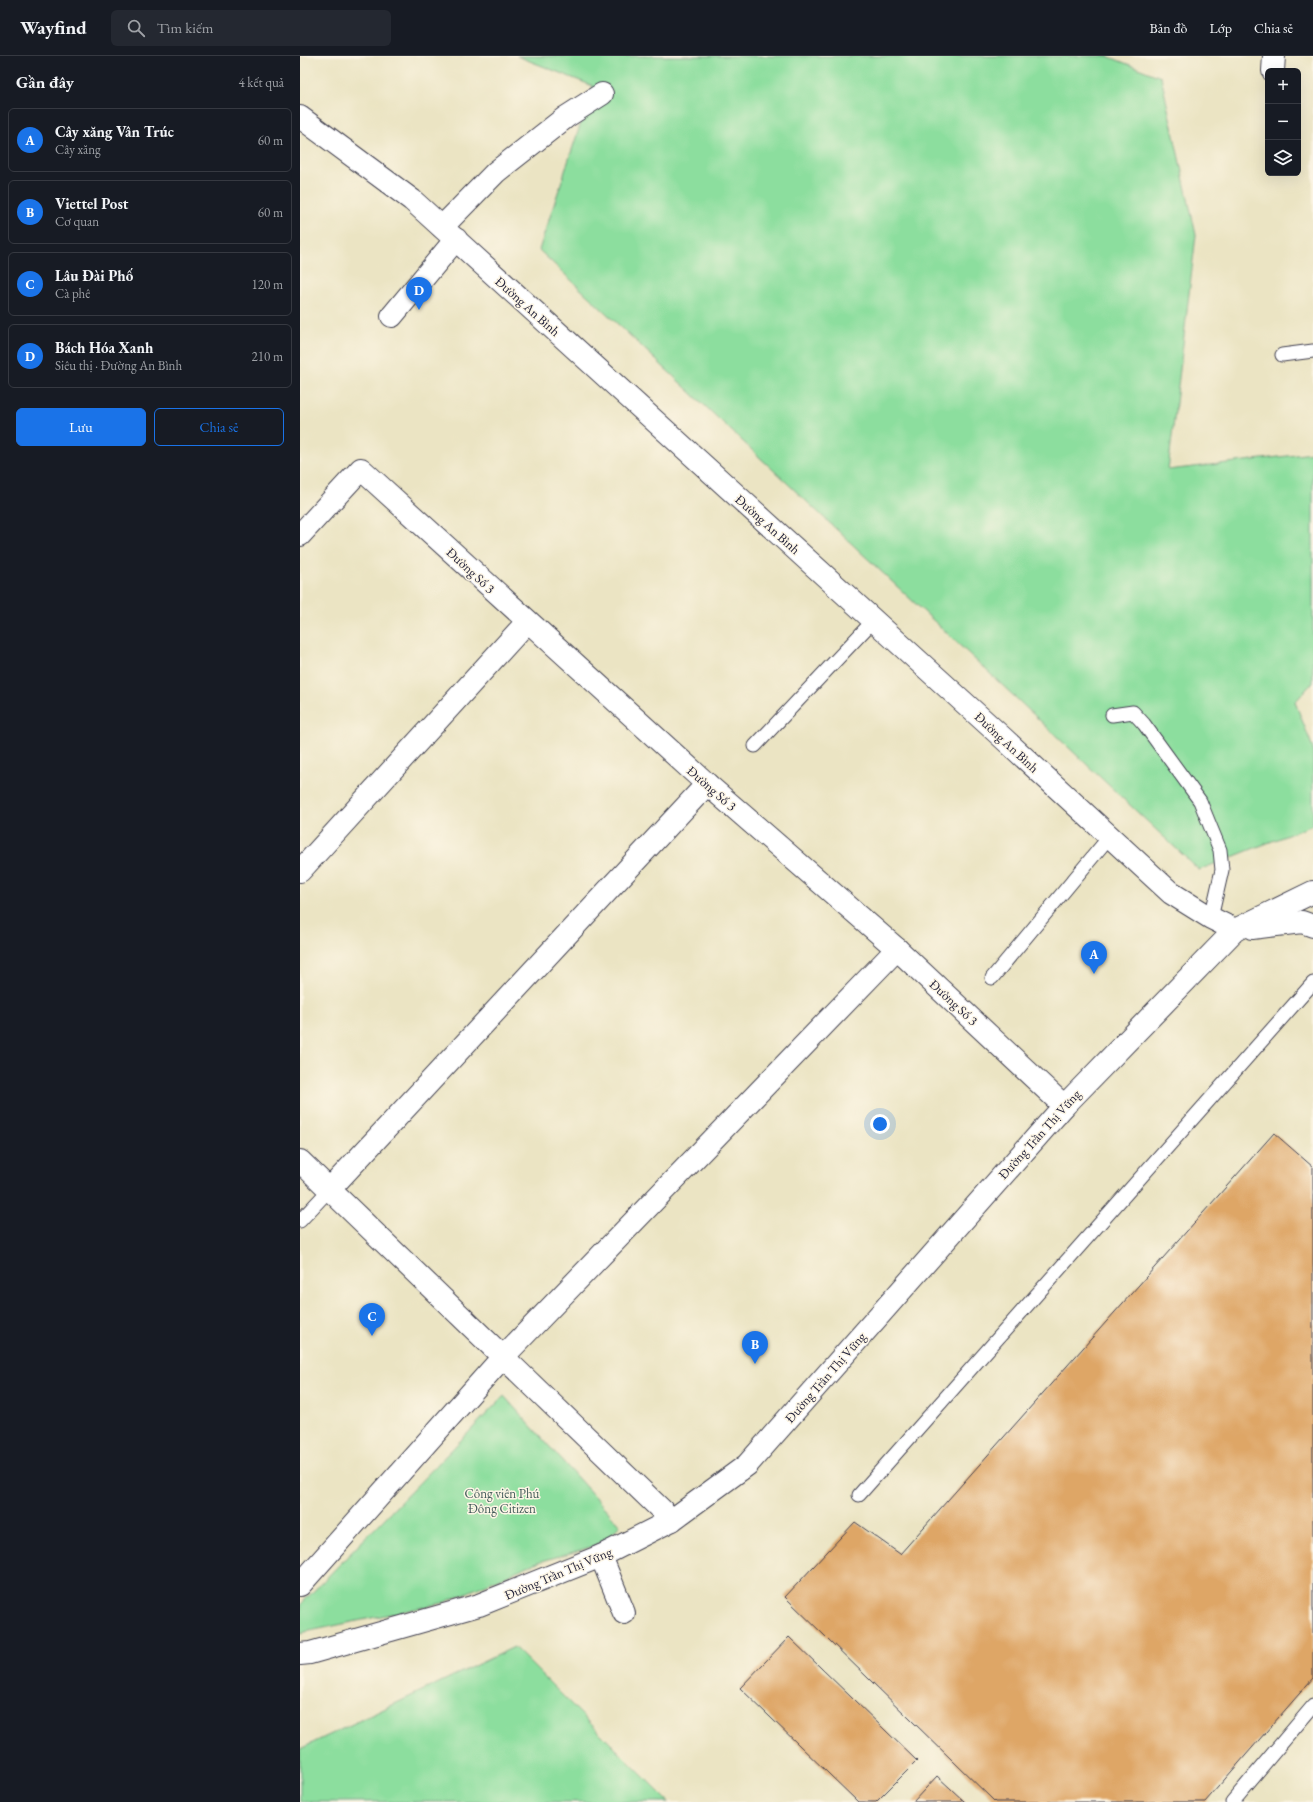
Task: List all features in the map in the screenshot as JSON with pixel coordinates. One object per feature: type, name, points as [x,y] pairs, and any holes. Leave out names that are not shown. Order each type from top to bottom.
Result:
[{"type":"street","points":[[1273,68],[1274,56]]},
{"type":"street","points":[[392,316],[449,233],[496,172],[566,118],[602,94]]},
{"type":"street","name":"Đường An Bình","points":[[300,117],[412,200],[1171,893],[1211,918],[1235,930]]},
{"type":"street","name":"Đường Số 3","points":[[300,535],[361,468],[527,622],[707,784],[897,949],[1064,1106]]},
{"type":"street","points":[[300,871],[527,622]]},
{"type":"street","points":[[329,1190],[707,784]]},
{"type":"street","name":"Đường Trần Thị Vững","points":[[300,1654],[310,1653],[479,1605],[601,1556],[672,1520],[747,1465],[1064,1106],[1235,930],[1313,892]]},
{"type":"street","points":[[1235,930],[1302,922],[1313,926]]},
{"type":"street","points":[[300,1585],[502,1358],[897,949]]},
{"type":"street","points":[[300,1162],[672,1520]]},
{"type":"street","points":[[601,1556],[624,1613]]},
{"type":"lane","points":[[1282,355],[1313,351]]},
{"type":"lane","points":[[755,746],[873,620]]},
{"type":"lane","points":[[1112,715],[1133,712],[1144,724],[1200,801],[1220,850],[1222,870],[1211,918]]},
{"type":"lane","points":[[992,978],[1110,836]]},
{"type":"lane","points":[[859,1495],[1313,983]]},
{"type":"lane","points":[[300,1221],[329,1190]]},
{"type":"lane","points":[[1232,1802],[1313,1706]]},
{"type":"green space","points":[[517,56],[1107,56],[1161,77],[1196,235],[1168,470],[1313,453],[1313,682],[1295,702],[1313,748],[1313,825],[1199,870],[539,250],[593,86]]},
{"type":"green space","name":"Công viên Phú Đông Citizen","points":[[504,1396],[620,1525],[608,1538],[591,1547],[535,1563],[443,1603],[300,1633],[300,1605]]},
{"type":"green space","points":[[514,1647],[669,1802],[300,1802],[300,1749]]},
{"type":"building","points":[[1274,1133],[1313,1167],[1313,1678],[1205,1802],[995,1802],[785,1597],[855,1522],[900,1554]]},
{"type":"building","points":[[789,1637],[917,1761],[876,1802],[858,1802],[740,1688]]},
{"type":"building","points":[[937,1776],[965,1802],[913,1802]]},
{"type":"place","name":"Bách Hóa Xanh","points":[[419,310]]},
{"type":"place","name":"Cây xăng Vân Trúc","points":[[1094,974]]},
{"type":"place","name":"Lâu Đài Phố","points":[[372,1336]]},
{"type":"place","name":"Viettel Post","points":[[755,1364]]}]
